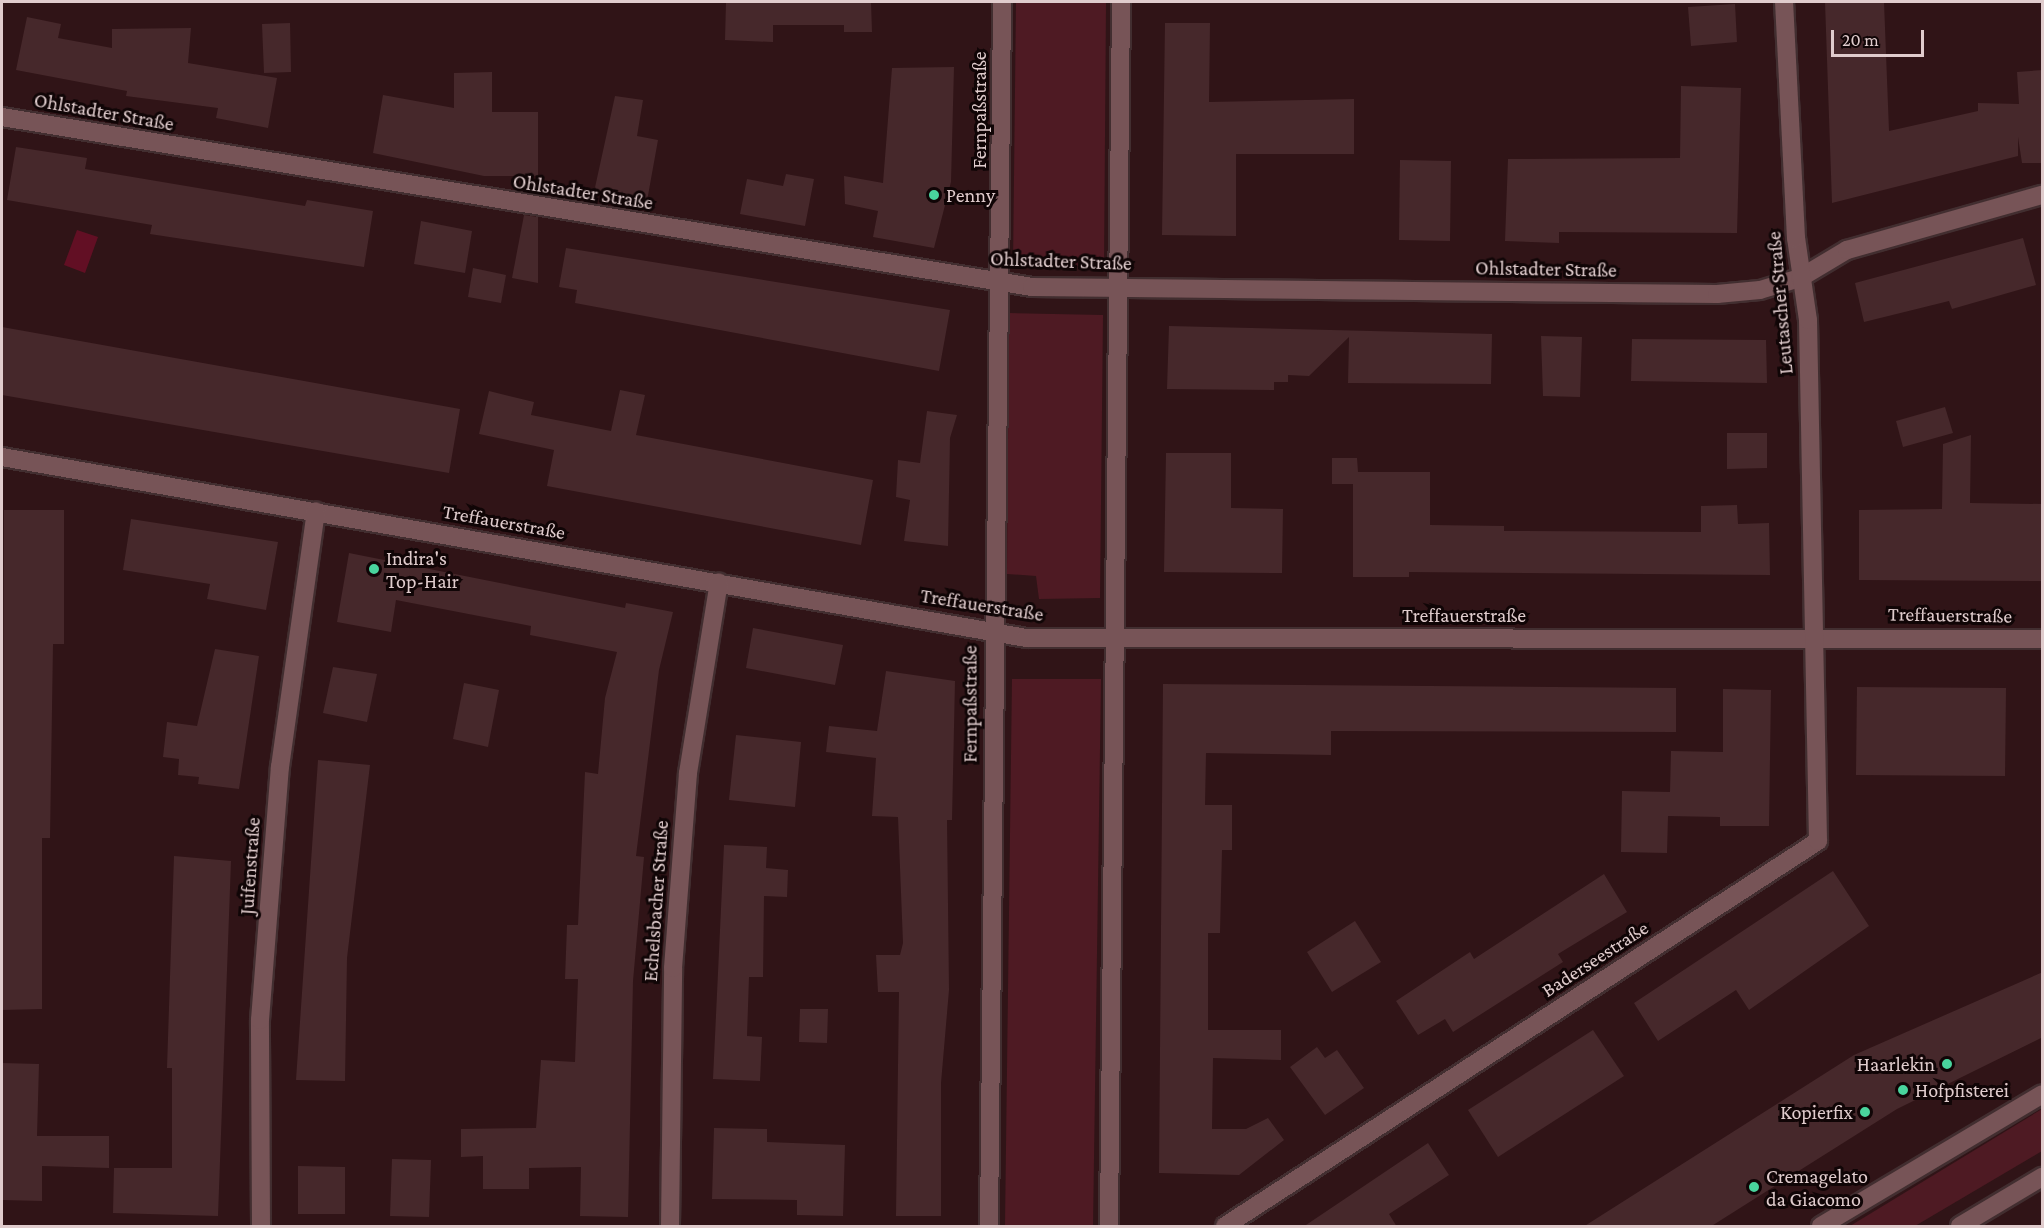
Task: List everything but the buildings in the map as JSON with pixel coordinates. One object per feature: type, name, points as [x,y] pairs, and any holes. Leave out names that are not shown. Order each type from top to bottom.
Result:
[{"type":"street","name":"Fernpaßstraße","points":[[988,1227],[992,633],[1002,2]]},
{"type":"street","points":[[1109,1227],[1121,2]]},
{"type":"street","name":"Leutascher Straße","points":[[1784,2],[1800,278],[1808,320],[1816,637]]},
{"type":"street","name":"Ohlstadter Straße","points":[[2,117],[999,283],[1717,294],[1760,290],[1800,278],[1846,250],[2043,195]]},
{"type":"street","name":"Treffauerstraße","points":[[2,457],[719,582],[992,633],[1116,638],[2043,639]]},
{"type":"street","name":"Juifenstraße","points":[[261,1227],[260,1020],[280,767],[316,512]]},
{"type":"street","name":"Echelsbacher Straße","points":[[670,1227],[673,968],[688,773],[719,582]]},
{"type":"street","name":"Baderseestraße","points":[[1225,1227],[1818,841],[1816,637]]},
{"type":"street","points":[[1821,1227],[2043,1094]]},
{"type":"street","points":[[1960,1227],[2043,1178]]},
{"type":"shaded area","points":[[1016,2],[1106,2],[1104,266],[1013,266]]},
{"type":"shaded area","points":[[77,230],[98,237],[85,273],[64,265]]},
{"type":"shaded area","points":[[1009,313],[1103,315],[1100,598],[1039,599],[1036,576],[1007,574]]},
{"type":"shaded area","points":[[1012,679],[1101,679],[1093,1226],[1005,1226]]},
{"type":"shaded area","points":[[2042,1109],[2042,1151],[1915,1226],[1850,1226]]},
{"type":"place","name":"Penny","points":[[934,195]]},
{"type":"place","name":"Indira's Top-Hair","points":[[374,569]]},
{"type":"place","name":"Haarlekin","points":[[1947,1064]]},
{"type":"place","name":"Hofpfisterei","points":[[1903,1090]]},
{"type":"place","name":"Kopierfix","points":[[1865,1112]]},
{"type":"place","name":"Cremagelato da Giacomo","points":[[1754,1187]]}]
